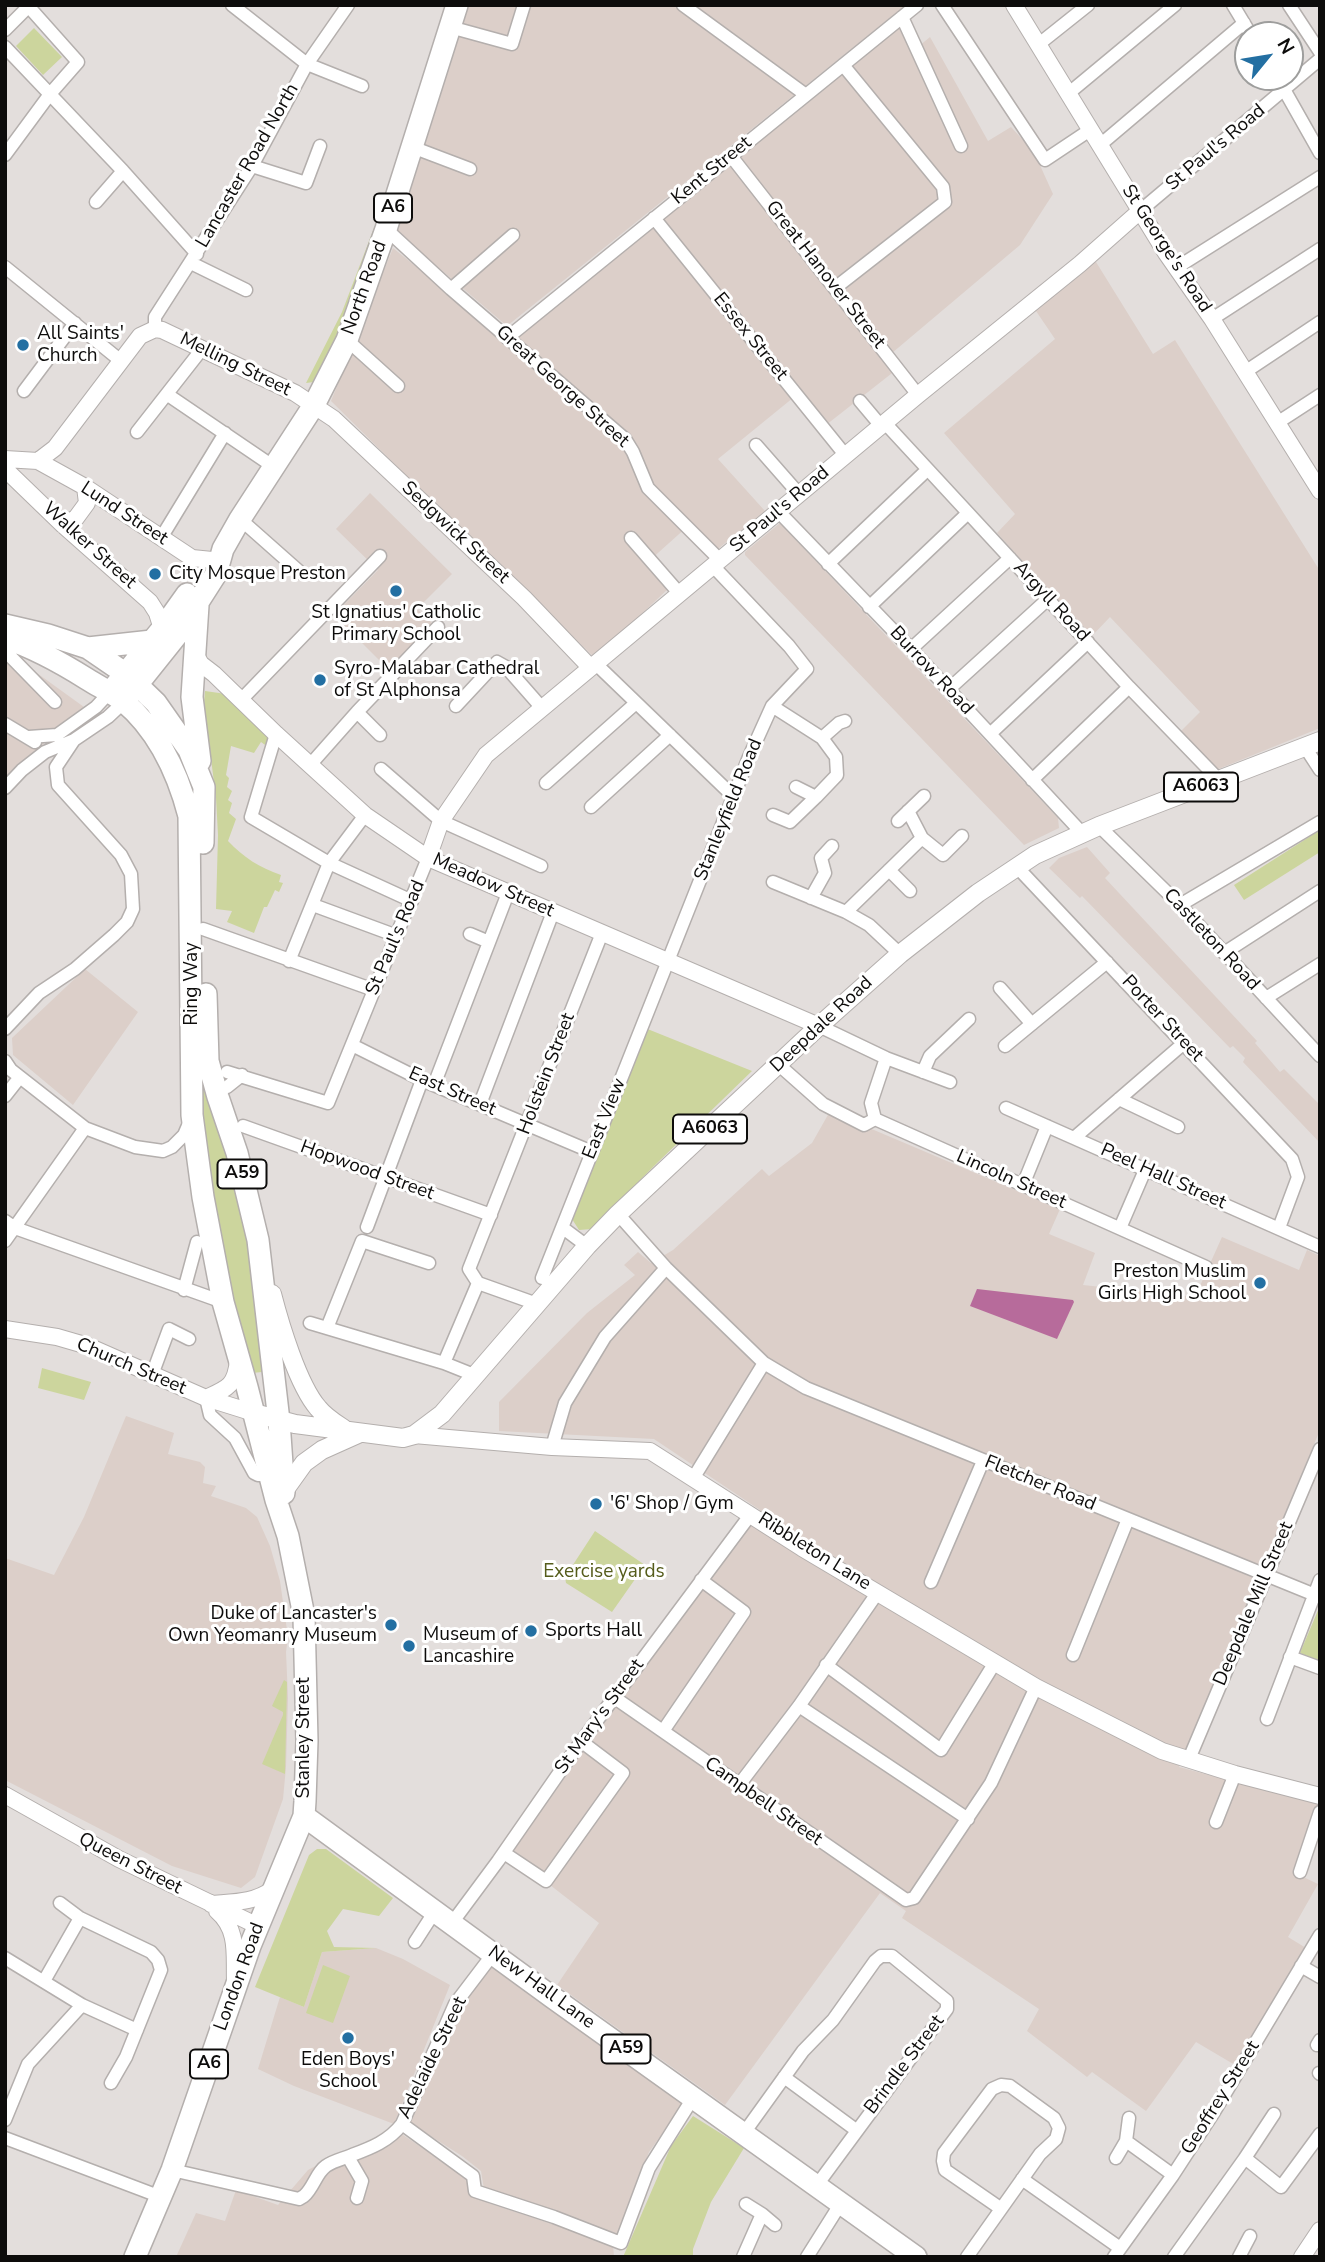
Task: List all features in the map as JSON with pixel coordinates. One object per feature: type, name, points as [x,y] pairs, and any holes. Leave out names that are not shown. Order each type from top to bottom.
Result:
[{"type":"highway","name":"North Road","points":[[132,679],[157,635],[218,554],[314,405],[347,340],[387,229],[457,5]]},
{"type":"highway","name":"North Road","points":[[132,679],[177,635],[216,574],[218,554]]},
{"type":"highway","points":[[198,602],[192,684],[204,788]]},
{"type":"highway","name":"Ring Way","points":[[6,634],[48,635],[88,648],[132,679],[156,703],[189,750],[204,788],[203,929],[208,1061],[237,1153],[258,1240],[279,1421]]},
{"type":"highway","name":"Ring Way","points":[[6,634],[52,657],[117,697],[150,730],[167,757],[183,794],[189,816],[192,1115],[203,1197],[223,1302],[254,1413]]},
{"type":"highway","name":"Ring Way","points":[[88,648],[157,635]]},
{"type":"highway","name":"A6","points":[[117,697],[132,679]]},
{"type":"highway","name":"Stanley Street","points":[[254,1413],[277,1483],[304,1616],[307,1741],[304,1816]]},
{"type":"highway","name":"Stanley Street","points":[[277,1483],[279,1421]]},
{"type":"highway","name":"New Hall Lane","points":[[304,1816],[916,2257]]},
{"type":"highway","name":"London Road","points":[[135,2257],[172,2170],[258,1926],[304,1816]]},
{"type":"highway","points":[[289,1851],[316,1840],[336,1840]]},
{"type":"main road","name":"Deepdale Road","points":[[414,1436],[442,1414],[587,1246],[618,1214],[819,1026],[900,954],[978,893],[1035,855],[1078,835],[1312,744]]},
{"type":"main road","points":[[258,1240],[279,1323],[305,1387],[315,1406],[325,1416],[353,1432]]},
{"type":"main road","name":"Ribbleton Lane","points":[[254,1413],[279,1421],[353,1432],[403,1438],[414,1436]]},
{"type":"main road","points":[[277,1483],[322,1450],[353,1432]]},
{"type":"street","points":[[232,5],[307,64],[362,86]]},
{"type":"street","name":"Lancaster Road North","points":[[155,329],[155,317],[252,166],[307,64],[348,5]]},
{"type":"street","points":[[450,27],[512,44],[524,5]]},
{"type":"street","points":[[683,5],[806,95]]},
{"type":"street","name":"Kent Street","points":[[507,338],[917,5]]},
{"type":"street","points":[[942,5],[1045,160],[1090,130]]},
{"type":"street","name":"St George's Road","points":[[1014,5],[1176,268],[1212,319],[1277,423],[1315,472],[1320,491]]},
{"type":"street","points":[[1039,44],[1088,5]]},
{"type":"street","points":[[1069,93],[1175,5]]},
{"type":"street","points":[[1233,5],[1243,21]]},
{"type":"street","points":[[1289,5],[1320,52]]},
{"type":"street","points":[[5,30],[29,6],[79,62],[50,94],[5,155]]},
{"type":"street","points":[[902,17],[961,146]]},
{"type":"street","points":[[1100,145],[1234,31]]},
{"type":"street","points":[[5,47],[123,171],[194,258],[246,290]]},
{"type":"street","name":"St Paul's Road","points":[[1304,74],[1320,59]]},
{"type":"street","points":[[835,288],[945,202],[943,187],[843,65]]},
{"type":"street","name":"St Paul's Road","points":[[242,1075],[328,1103],[412,901],[441,821],[486,755],[1285,91]]},
{"type":"street","points":[[1287,91],[1320,153]]},
{"type":"street","points":[[252,166],[306,183],[320,146]]},
{"type":"street","points":[[412,147],[470,169]]},
{"type":"street","name":"Great Hanover Street","points":[[732,156],[918,395]]},
{"type":"street","points":[[96,202],[123,171]]},
{"type":"street","points":[[1176,268],[1320,177]]},
{"type":"street","name":"Essex Street","points":[[654,218],[846,456]]},
{"type":"street","name":"Great George Street","points":[[387,229],[451,289],[625,439],[648,488],[807,669]]},
{"type":"street","points":[[451,289],[513,235]]},
{"type":"street","points":[[1212,319],[1320,249]]},
{"type":"street","points":[[5,267],[121,361]]},
{"type":"street","points":[[24,391],[75,323]]},
{"type":"street","points":[[1245,372],[1320,323]]},
{"type":"street","points":[[20,482],[32,461],[55,448],[140,336],[155,329]]},
{"type":"street","name":"Melling Street","points":[[155,329],[295,393],[314,405]]},
{"type":"street","points":[[347,340],[398,386]]},
{"type":"street","points":[[137,432],[202,349]]},
{"type":"street","points":[[168,395],[274,467]]},
{"type":"street","points":[[1277,423],[1320,395]]},
{"type":"street","name":"Argyll Road","points":[[860,401],[1219,780]]},
{"type":"street","name":"Sedgwick Street","points":[[314,405],[334,419],[592,665]]},
{"type":"street","points":[[161,538],[225,433]]},
{"type":"street","points":[[756,445],[799,494]]},
{"type":"street","points":[[55,448],[60,473]]},
{"type":"street","points":[[5,459],[32,461]]},
{"type":"street","name":"Lund Street","points":[[32,461],[85,486],[192,558],[218,554]]},
{"type":"street","name":"Walker Street","points":[[5,468],[63,525],[150,601],[157,613],[157,635]]},
{"type":"street","points":[[828,564],[928,470]]},
{"type":"street","points":[[63,525],[76,518],[87,503],[85,486]]},
{"type":"street","points":[[869,607],[968,513]]},
{"type":"street","name":"Burrow Road","points":[[775,514],[828,564],[949,689],[1078,835]]},
{"type":"street","points":[[240,519],[301,573]]},
{"type":"street","points":[[631,538],[679,593]]},
{"type":"street","points":[[241,700],[380,556]]},
{"type":"street","points":[[911,649],[1010,558]]},
{"type":"street","points":[[949,689],[1048,599]]},
{"type":"street","points":[[310,765],[438,627]]},
{"type":"street","points":[[6,634],[11,657],[55,702]]},
{"type":"street","points":[[990,734],[1088,642]]},
{"type":"street","name":"Meadow Street","points":[[194,652],[201,664],[365,815],[428,858],[819,1026]]},
{"type":"street","points":[[35,681],[52,657]]},
{"type":"street","points":[[456,706],[497,662],[506,667],[542,708]]},
{"type":"street","points":[[592,665],[636,703],[733,796]]},
{"type":"street","name":"Stanleyfield Road","points":[[668,961],[733,796],[772,706],[807,669]]},
{"type":"street","points":[[192,684],[205,675],[214,674]]},
{"type":"street","points":[[1032,780],[1129,687]]},
{"type":"street","points":[[29,737],[57,735],[96,707],[117,697]]},
{"type":"street","points":[[5,788],[45,752],[74,740],[108,717],[117,697]]},
{"type":"street","points":[[546,783],[636,703]]},
{"type":"street","points":[[772,706],[822,738],[836,757],[837,775],[790,822],[773,815]]},
{"type":"street","points":[[357,712],[380,735]]},
{"type":"street","points":[[822,738],[845,721]]},
{"type":"street","points":[[5,724],[29,737],[45,752]]},
{"type":"street","points":[[276,734],[251,817],[329,863],[412,901]]},
{"type":"street","points":[[591,807],[670,735]]},
{"type":"street","points":[[5,1029],[38,993],[75,969],[114,935],[127,922],[133,909],[131,874],[121,855],[58,785],[56,767],[74,740]]},
{"type":"street","points":[[1312,744],[1320,770]]},
{"type":"street","points":[[381,769],[441,821],[541,866]]},
{"type":"street","points":[[796,787],[816,797]]},
{"type":"street","points":[[898,821],[924,796]]},
{"type":"street","points":[[908,811],[922,838],[943,855],[962,836]]},
{"type":"street","points":[[289,961],[329,863],[365,815]]},
{"type":"street","points":[[1180,905],[1320,822]]},
{"type":"street","name":"Castleton Road","points":[[1099,826],[1180,905],[1317,1050]]},
{"type":"street","points":[[846,912],[922,838]]},
{"type":"street","points":[[816,900],[825,873],[821,858],[832,846]]},
{"type":"street","name":"Porter Street","points":[[1017,867],[1292,1159],[1298,1177],[1279,1227]]},
{"type":"street","points":[[889,870],[909,891]]},
{"type":"street","points":[[773,882],[846,912],[869,925],[900,954]]},
{"type":"street","points":[[1224,953],[1320,891]]},
{"type":"street","points":[[368,1227],[385,1177],[428,1082],[441,1065],[508,893]]},
{"type":"street","points":[[313,905],[397,936]]},
{"type":"street","points":[[480,1104],[553,912]]},
{"type":"street","points":[[203,929],[374,990]]},
{"type":"street","name":"Holstein Street","points":[[478,1283],[469,1269],[602,933]]},
{"type":"street","points":[[470,934],[489,942]]},
{"type":"street","name":"East View","points":[[542,1278],[668,961]]},
{"type":"street","points":[[1005,1046],[1107,962]]},
{"type":"street","points":[[1266,998],[1320,964]]},
{"type":"street","points":[[1000,988],[1032,1024]]},
{"type":"street","points":[[923,1072],[930,1056],[969,1019]]},
{"type":"street","points":[[819,1026],[886,1058],[950,1082]]},
{"type":"street","points":[[1074,1138],[1184,1043]]},
{"type":"street","name":"East Street","points":[[352,1045],[428,1082],[592,1152]]},
{"type":"street","points":[[875,1119],[871,1103],[886,1058]]},
{"type":"street","points":[[5,1061],[11,1070],[85,1128],[135,1147],[163,1151],[172,1147],[184,1135],[192,1115]]},
{"type":"street","name":"Lincoln Street","points":[[779,1065],[823,1104],[864,1125],[875,1119],[1206,1267]]},
{"type":"street","points":[[227,1072],[242,1075]]},
{"type":"street","points":[[227,1087],[242,1075]]},
{"type":"street","points":[[5,1096],[20,1077]]},
{"type":"street","points":[[1119,1099],[1178,1127]]},
{"type":"street","name":"Peel Hall Street","points":[[1006,1108],[1320,1247]]},
{"type":"street","name":"Hopwood Street","points":[[243,1126],[491,1215]]},
{"type":"street","points":[[1023,1185],[1047,1126]]},
{"type":"street","points":[[5,1241],[10,1224],[85,1128]]},
{"type":"street","points":[[1120,1228],[1145,1170]]},
{"type":"street","name":"Fletcher Road","points":[[618,1214],[666,1268],[764,1363],[806,1388],[1317,1595]]},
{"type":"street","points":[[10,1224],[184,1290],[223,1302]]},
{"type":"street","points":[[562,1228],[587,1246]]},
{"type":"street","points":[[327,1328],[362,1241],[429,1264]]},
{"type":"street","points":[[184,1290],[197,1242]]},
{"type":"street","points":[[552,1447],[565,1403],[605,1337],[666,1268]]},
{"type":"street","points":[[444,1363],[478,1283],[537,1304]]},
{"type":"street","points":[[310,1323],[444,1363],[474,1375]]},
{"type":"street","name":"Church Street","points":[[5,1329],[57,1337],[88,1346],[206,1398],[254,1413]]},
{"type":"street","points":[[152,1375],[169,1329],[189,1339]]},
{"type":"street","points":[[239,1356],[236,1376],[232,1383],[206,1398],[210,1415],[234,1438],[254,1473],[277,1483]]},
{"type":"street","points":[[694,1478],[764,1363]]},
{"type":"street","points":[[442,1414],[444,1428],[456,1439]]},
{"type":"street","name":"Ribbleton Lane","points":[[414,1436],[552,1447],[650,1451],[802,1548],[1036,1688],[1162,1751],[1320,1796]]},
{"type":"street","name":"Deepdale Mill Street","points":[[1189,1759],[1320,1449]]},
{"type":"street","points":[[931,1582],[983,1461]]},
{"type":"street","name":"St Mary's Street","points":[[415,1942],[443,1917],[504,1853],[582,1742],[751,1514]]},
{"type":"street","points":[[1073,1655],[1128,1519]]},
{"type":"street","points":[[663,1731],[744,1612],[701,1580]]},
{"type":"street","points":[[1266,1720],[1317,1595],[1320,1580]]},
{"type":"street","points":[[739,1785],[799,1706],[878,1592]]},
{"type":"street","points":[[1290,1657],[1320,1668]]},
{"type":"street","points":[[826,1665],[942,1750],[994,1664]]},
{"type":"street","points":[[799,1706],[968,1819],[991,1783],[1036,1688]]},
{"type":"street","name":"Campbell Street","points":[[615,1698],[906,1900],[914,1898],[968,1819]]},
{"type":"street","points":[[504,1853],[546,1881],[623,1773],[582,1742]]},
{"type":"street","points":[[1216,1822],[1236,1774]]},
{"type":"street","name":"Queen Street","points":[[5,1794],[87,1842],[258,1926]]},
{"type":"street","points":[[1300,1872],[1320,1812]]},
{"type":"street","points":[[209,1904],[248,1901],[264,1896],[273,1889]]},
{"type":"street","points":[[60,1903],[80,1918],[151,1952],[158,1960],[161,1970],[126,2057],[111,2082]]},
{"type":"street","points":[[209,1904],[224,1917],[232,1929],[235,1991]]},
{"type":"street","points":[[44,1981],[80,1918]]},
{"type":"street","name":"Geoffrey Street","points":[[1117,2252],[1173,2175],[1214,2112],[1320,1935]]},
{"type":"street","name":"Adelaide Street","points":[[172,2170],[299,2199],[309,2192],[322,2168],[393,2136],[402,2124],[455,2004],[493,1954]]},
{"type":"street","name":"Brindle Street","points":[[784,2077],[803,2051],[833,2020],[881,1956],[892,1956],[947,2001],[947,2009],[817,2185]]},
{"type":"street","points":[[5,1958],[82,2004],[137,2030]]},
{"type":"street","points":[[1301,1966],[1320,1978]]},
{"type":"street","points":[[5,2120],[11,2090],[28,2064],[82,2004]]},
{"type":"street","points":[[744,2133],[784,2077],[856,2130]]},
{"type":"street","points":[[967,2257],[1040,2154],[1056,2139],[1059,2128],[1054,2118],[1010,2086],[1001,2085],[992,2089],[944,2154],[943,2161],[945,2170],[1000,2208]]},
{"type":"street","points":[[402,2124],[472,2175],[475,2191],[621,2243],[649,2168],[693,2098]]},
{"type":"street","points":[[1174,2257],[1274,2113]]},
{"type":"street","points":[[1116,2158],[1126,2141],[1129,2118]]},
{"type":"street","points":[[1245,2158],[1281,2187],[1320,2134]]},
{"type":"street","points":[[5,2138],[161,2197]]},
{"type":"street","points":[[1126,2141],[1173,2175]]},
{"type":"street","points":[[348,2157],[362,2181],[358,2198]]},
{"type":"street","points":[[1022,2179],[1117,2252]]},
{"type":"street","points":[[807,2257],[841,2203]]},
{"type":"street","points":[[746,2204],[775,2225]]},
{"type":"street","points":[[743,2257],[762,2214]]},
{"type":"street","points":[[1302,2257],[1320,2230]]},
{"type":"street","points":[[1239,2257],[1250,2236]]},
{"type":"shaded area","points":[[463,5],[906,5],[507,326],[391,227]]},
{"type":"shaded area","points":[[902,22],[913,51],[930,37],[988,141],[1011,127],[1034,152],[1053,194],[1020,245],[892,353],[896,370],[826,425],[799,393],[718,459],[765,511],[714,552],[688,526],[649,561],[669,588],[595,658],[331,401],[393,248],[508,341]]},
{"type":"shaded area","points":[[1096,262],[1153,354],[1175,340],[1320,571],[1320,728],[1216,770],[1181,731],[1200,712],[1110,617],[1091,637],[997,533],[1015,514],[944,433],[1055,339],[1036,311],[1090,263]]},
{"type":"shaded area","name":"St Ignatius' Catholic Primary School","points":[[370,493],[452,574],[417,609],[433,624],[389,670],[334,615],[378,570],[336,529]]},
{"type":"shaded area","points":[[780,523],[1058,818],[1059,828],[1024,845],[745,555],[745,552]]},
{"type":"shaded area","points":[[5,650],[84,707],[5,779]]},
{"type":"shaded area","points":[[1087,847],[1110,873],[1105,878],[1257,1041],[1255,1043],[1280,1072],[1284,1069],[1320,1105],[1320,1143],[1243,1062],[1245,1058],[1233,1046],[1230,1048],[1082,896],[1080,898],[1049,868],[1059,858]]},
{"type":"shaded area","points":[[85,969],[138,1012],[73,1105],[13,1055],[12,1038]]},
{"type":"shaded area","points":[[829,1113],[1060,1209],[1049,1234],[1095,1253],[1083,1285],[1195,1297],[1222,1237],[1299,1270],[1307,1250],[1320,1256],[1320,1430],[1179,1767],[1319,1804],[1297,1874],[1318,1884],[1288,1937],[1306,1948],[1235,2065],[1196,2042],[1146,2111],[1092,2072],[1087,2077],[1027,2031],[1039,2009],[902,1918],[906,1911],[880,1893],[725,2105],[557,1985],[599,1923],[532,1871],[509,1857],[632,1681],[760,1510],[654,1439],[499,1431],[499,1402],[587,1313],[635,1275],[624,1265],[638,1252],[651,1263],[673,1250],[762,1169],[769,1176],[812,1143]]},
{"type":"shaded area","points":[[977,1289],[1074,1302],[1057,1339],[970,1306]]},
{"type":"shaded area","points":[[126,1416],[174,1433],[168,1454],[200,1462],[205,1467],[203,1483],[216,1486],[211,1496],[246,1508],[257,1517],[270,1546],[280,1581],[288,1637],[283,1799],[255,1877],[241,1888],[172,1866],[5,1780],[5,1558],[54,1575],[84,1517]]},
{"type":"shaded area","name":"Eden Boys' School","points":[[376,1948],[403,1959],[450,1985],[394,2124],[294,2086],[258,2069],[280,1997],[304,2007],[322,1952]]},
{"type":"shaded area","points":[[491,1963],[683,2105],[649,2152],[619,2234],[484,2189],[481,2171],[410,2123],[462,2001]]},
{"type":"shaded area","points":[[403,2135],[469,2179],[475,2191],[488,2203],[613,2244],[614,2257],[176,2257],[196,2213],[225,2221],[236,2190],[278,2205],[308,2170],[340,2153]]},
{"type":"green space","points":[[34,28],[62,57],[43,75],[16,46]]},
{"type":"green space","points":[[390,186],[346,318],[314,382],[306,383],[342,312]]},
{"type":"green space","points":[[205,691],[226,694],[270,735],[268,747],[261,742],[254,753],[231,746],[226,775],[229,778],[227,787],[232,791],[228,800],[232,803],[229,813],[236,819],[228,841],[252,861],[281,875],[279,882],[283,883],[279,892],[275,890],[267,907],[264,907],[254,933],[227,922],[232,911],[216,909],[218,835],[204,704]]},
{"type":"green space","points":[[1320,830],[1320,852],[1244,900],[1234,885]]},
{"type":"green space","points":[[645,1028],[752,1071],[592,1229],[579,1230],[572,1219]]},
{"type":"green space","points":[[206,1085],[227,1140],[257,1293],[262,1372],[252,1373],[239,1330],[208,1191],[200,1086]]},
{"type":"green space","points":[[42,1368],[91,1382],[84,1400],[38,1388]]},
{"type":"green space","name":"Exercise yards","points":[[595,1531],[645,1565],[612,1612],[566,1583],[565,1577]]},
{"type":"green space","points":[[1320,1608],[1320,1661],[1300,1653]]},
{"type":"green space","points":[[284,1680],[287,1682],[285,1774],[262,1764],[283,1715],[283,1712],[272,1706]]},
{"type":"green space","points":[[317,1849],[326,1849],[393,1898],[379,1916],[343,1909],[327,1931],[334,1947],[376,1948],[322,1952],[304,2007],[255,1987],[309,1855]]},
{"type":"green space","points":[[323,1965],[350,1976],[333,2023],[306,2013]]},
{"type":"green space","points":[[693,2116],[744,2148],[711,2202],[693,2249],[693,2257],[623,2257],[671,2146]]},
{"type":"place","name":"All Saints' Church","points":[[23,345]]},
{"type":"place","name":"City Mosque Preston","points":[[155,574]]},
{"type":"place","name":"St Ignatius' Catholic Primary School","points":[[396,591]]},
{"type":"place","name":"Syro-Malabar Cathedral of St Alphonsa","points":[[320,680]]},
{"type":"place","name":"Preston Muslim Girls High School","points":[[1260,1283]]},
{"type":"place","name":"'6' Shop / Gym","points":[[596,1504]]},
{"type":"place","name":"Duke of Lancaster's Own Yeomanry Museum","points":[[391,1625]]},
{"type":"place","name":"Sports Hall","points":[[531,1631]]},
{"type":"place","name":"Museum of Lancashire","points":[[409,1646]]},
{"type":"place","name":"Eden Boys' School","points":[[348,2038]]}]
